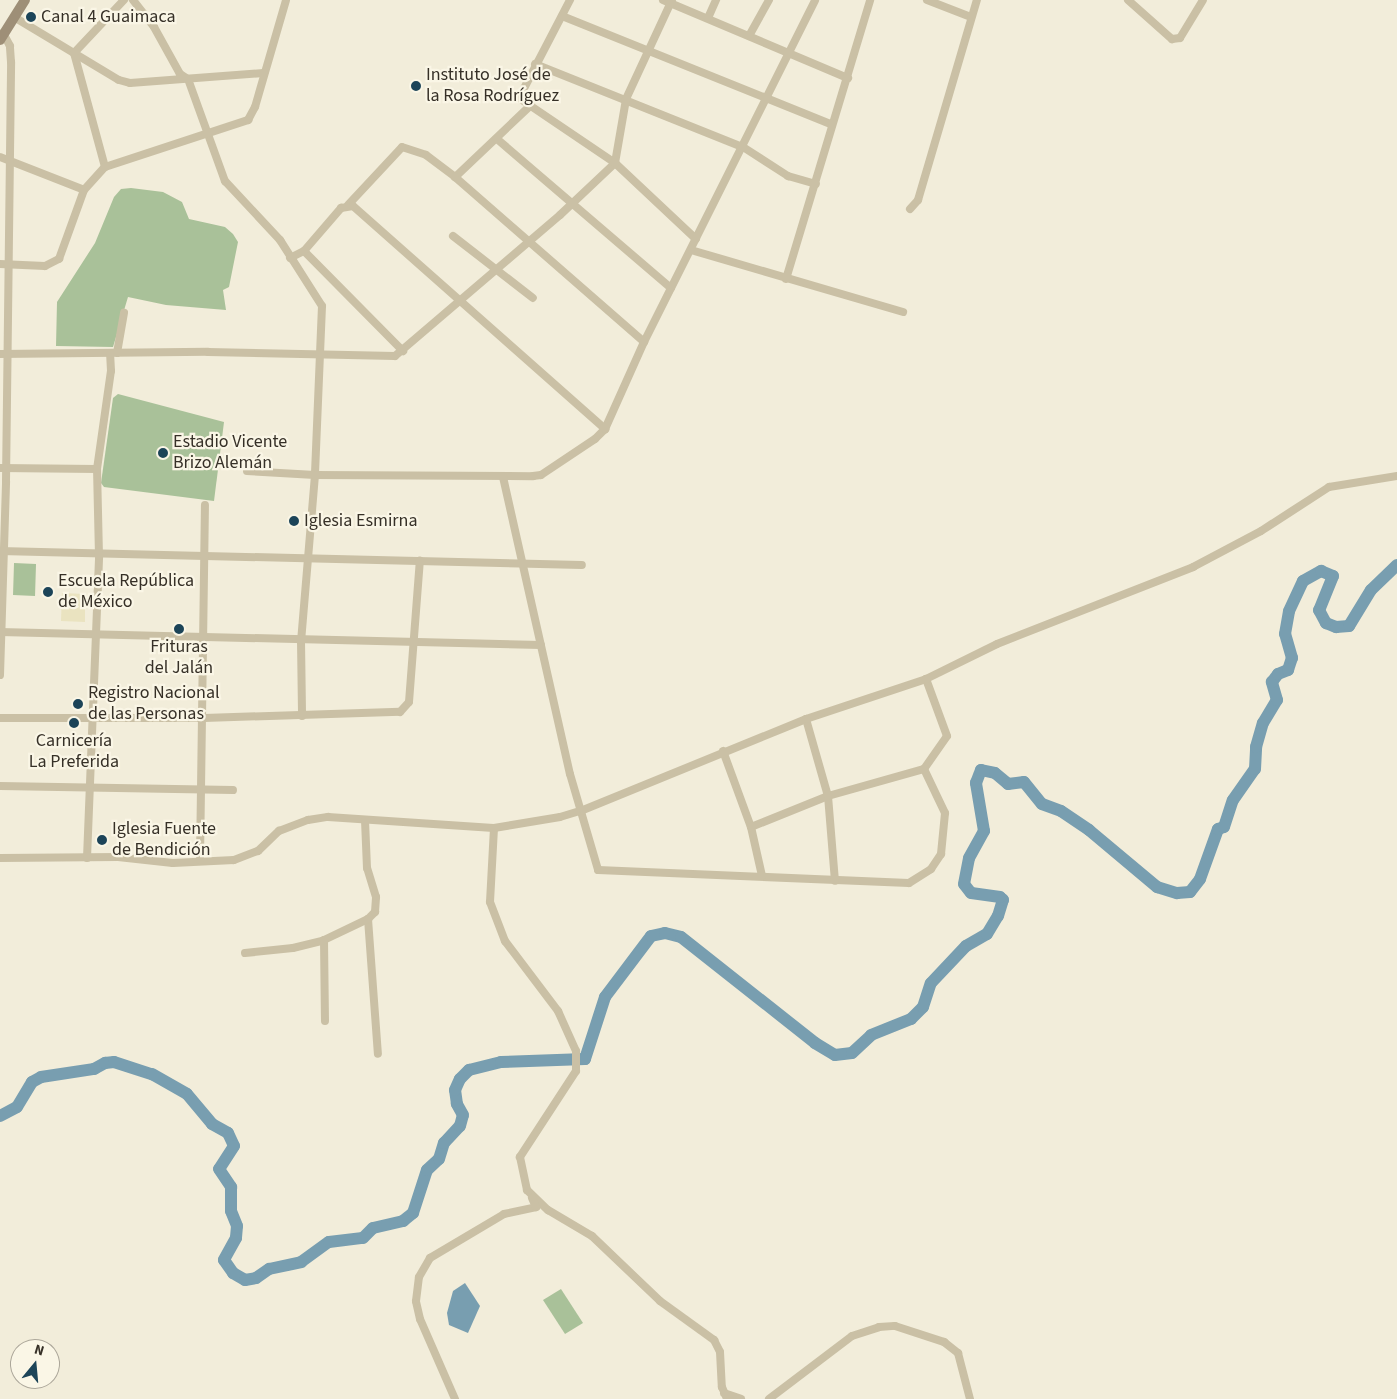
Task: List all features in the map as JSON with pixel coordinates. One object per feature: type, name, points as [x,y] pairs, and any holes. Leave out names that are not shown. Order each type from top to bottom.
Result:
[{"type":"main road","points":[[2,35],[25,0]]},
{"type":"street","points":[[74,53],[124,0]]},
{"type":"street","points":[[133,0],[154,28],[180,74],[187,78],[225,181],[280,240],[322,306],[322,355],[310,559],[301,641],[302,716]]},
{"type":"street","points":[[0,264],[45,266],[59,259],[84,190],[106,167],[208,135],[248,120],[286,0]]},
{"type":"street","points":[[570,0],[518,95],[615,163],[696,239]]},
{"type":"street","points":[[708,18],[716,0]]},
{"type":"street","points":[[749,36],[769,0]]},
{"type":"street","points":[[247,470],[315,475],[503,477],[541,474],[584,447],[605,428],[644,342],[815,0]]},
{"type":"street","points":[[786,280],[816,184],[831,124],[848,78],[870,0]]},
{"type":"street","points":[[927,0],[971,17]]},
{"type":"street","points":[[910,210],[918,200],[976,0]]},
{"type":"street","points":[[1128,0],[1172,39],[1180,38],[1203,0]]},
{"type":"street","points":[[3,354],[322,355],[389,358],[403,351],[573,204],[615,163],[626,99],[669,1],[848,78]]},
{"type":"street","points":[[562,16],[649,49],[764,99],[831,124]]},
{"type":"street","points":[[14,17],[119,80],[130,83],[264,73]]},
{"type":"street","points":[[0,674],[3,354],[9,265],[11,62],[2,35]]},
{"type":"street","points":[[74,53],[106,167]]},
{"type":"street","points":[[536,64],[743,147],[788,176],[816,184]]},
{"type":"street","points":[[455,177],[497,139],[530,105]]},
{"type":"street","points":[[497,139],[671,288]]},
{"type":"street","points":[[290,258],[304,251],[323,226],[348,205],[402,147],[426,155],[455,177],[644,342]]},
{"type":"street","points":[[0,157],[84,190]]},
{"type":"street","points":[[348,205],[461,301],[605,428]]},
{"type":"street","points":[[0,221],[9,223]]},
{"type":"street","points":[[453,236],[533,298]]},
{"type":"street","points":[[691,250],[786,280],[904,312]]},
{"type":"street","points":[[304,251],[403,351]]},
{"type":"street","points":[[87,858],[99,556],[97,469],[113,354],[124,313]]},
{"type":"street","points":[[3,468],[97,469]]},
{"type":"street","points":[[0,858],[87,858],[173,863],[200,860],[234,860],[258,851],[279,831],[308,820],[346,816],[366,820],[494,828],[583,810],[722,751],[806,719],[926,679],[997,644],[1209,559],[1330,487],[1397,476]]},
{"type":"street","points":[[503,477],[541,646],[561,721],[570,774],[583,810],[598,870],[762,876],[835,881],[909,882],[931,869],[941,854],[945,813],[924,769]]},
{"type":"street","points":[[200,860],[204,718],[205,504]]},
{"type":"street","points":[[2,551],[99,556],[420,560],[582,565]]},
{"type":"street","points":[[0,718],[204,718],[394,713],[403,710],[409,702],[412,643],[420,560]]},
{"type":"street","points":[[1,632],[95,636],[541,646]]},
{"type":"street","points":[[751,827],[828,796],[924,769],[947,736],[926,679]]},
{"type":"street","points":[[806,719],[828,796],[835,881]]},
{"type":"street","points":[[722,751],[751,827],[762,876]]},
{"type":"street","points":[[0,786],[233,790]]},
{"type":"street","points":[[245,953],[292,948],[324,940],[368,919],[375,912],[377,905],[366,868],[366,820]]},
{"type":"street","points":[[455,1399],[420,1319],[416,1301],[419,1277],[426,1262],[438,1253],[504,1214],[536,1207],[527,1190],[520,1157],[576,1071],[576,1051],[558,1011],[505,941],[490,902],[494,828]]},
{"type":"street","points":[[368,919],[378,1054]]},
{"type":"street","points":[[324,940],[325,1021]]},
{"type":"street","points":[[527,1190],[548,1210],[592,1236],[660,1301],[714,1340],[720,1352],[726,1396],[741,1399]]},
{"type":"street","points":[[769,1399],[852,1336],[879,1327],[895,1326],[944,1342],[958,1353],[970,1399]]},
{"type":"green space","points":[[131,188],[163,192],[182,202],[189,219],[225,227],[233,234],[238,242],[229,287],[223,290],[226,310],[166,305],[128,297],[113,347],[56,346],[57,302],[95,243],[114,197],[121,189]]},
{"type":"green space","name":"Estadio Vicente Brizo Alemán","points":[[118,394],[224,422],[214,501],[104,487],[101,483],[113,398]]},
{"type":"green space","points":[[14,563],[36,564],[35,596],[13,595]]},
{"type":"green space","points":[[561,1289],[583,1323],[565,1334],[543,1300]]},
{"type":"shaded area","points":[[62,593],[85,594],[85,622],[61,621]]},
{"type":"water","points":[[465,1283],[480,1306],[468,1333],[449,1325],[447,1313],[453,1291]]},
{"type":"waterway","points":[[0,1116],[17,1107],[32,1082],[41,1077],[94,1069],[105,1063],[114,1062],[152,1074],[187,1094],[212,1124],[228,1133],[234,1146],[219,1169],[231,1187],[231,1211],[237,1226],[236,1238],[224,1260],[233,1273],[245,1280],[256,1278],[269,1269],[301,1262],[329,1242],[363,1238],[373,1228],[403,1221],[413,1213],[427,1170],[439,1159],[444,1143],[460,1126],[463,1115],[457,1104],[455,1090],[460,1079],[469,1070],[501,1062],[585,1059],[605,997],[651,936],[665,933],[681,937],[815,1043],[835,1055],[852,1053],[871,1035],[911,1019],[923,1007],[931,983],[966,946],[987,934],[998,916],[1003,900],[1000,897],[971,893],[964,884],[969,858],[984,831],[976,783],[981,770],[995,773],[1008,784],[1024,782],[1042,804],[1061,811],[1089,830],[1157,887],[1177,893],[1190,892],[1200,879],[1218,829],[1224,827],[1233,800],[1255,769],[1256,747],[1263,723],[1277,700],[1272,682],[1278,674],[1288,670],[1292,658],[1285,634],[1289,611],[1303,581],[1321,571],[1333,576],[1319,610],[1326,623],[1336,627],[1349,626],[1371,590],[1397,565]]},
{"type":"place","name":"Canal 4 Guaimaca","points":[[31,17]]},
{"type":"place","name":"Instituto José de la Rosa Rodríguez","points":[[416,86]]},
{"type":"place","name":"Estadio Vicente Brizo Alemán","points":[[163,453]]},
{"type":"place","name":"Iglesia Esmirna","points":[[294,521]]},
{"type":"place","name":"Escuela República de México","points":[[48,592]]},
{"type":"place","name":"Frituras del Jalán","points":[[179,629]]},
{"type":"place","name":"Registro Nacional de las Personas","points":[[78,704]]},
{"type":"place","name":"Carnicería La Preferida","points":[[74,723]]},
{"type":"place","name":"Iglesia Fuente de Bendición","points":[[102,840]]}]
